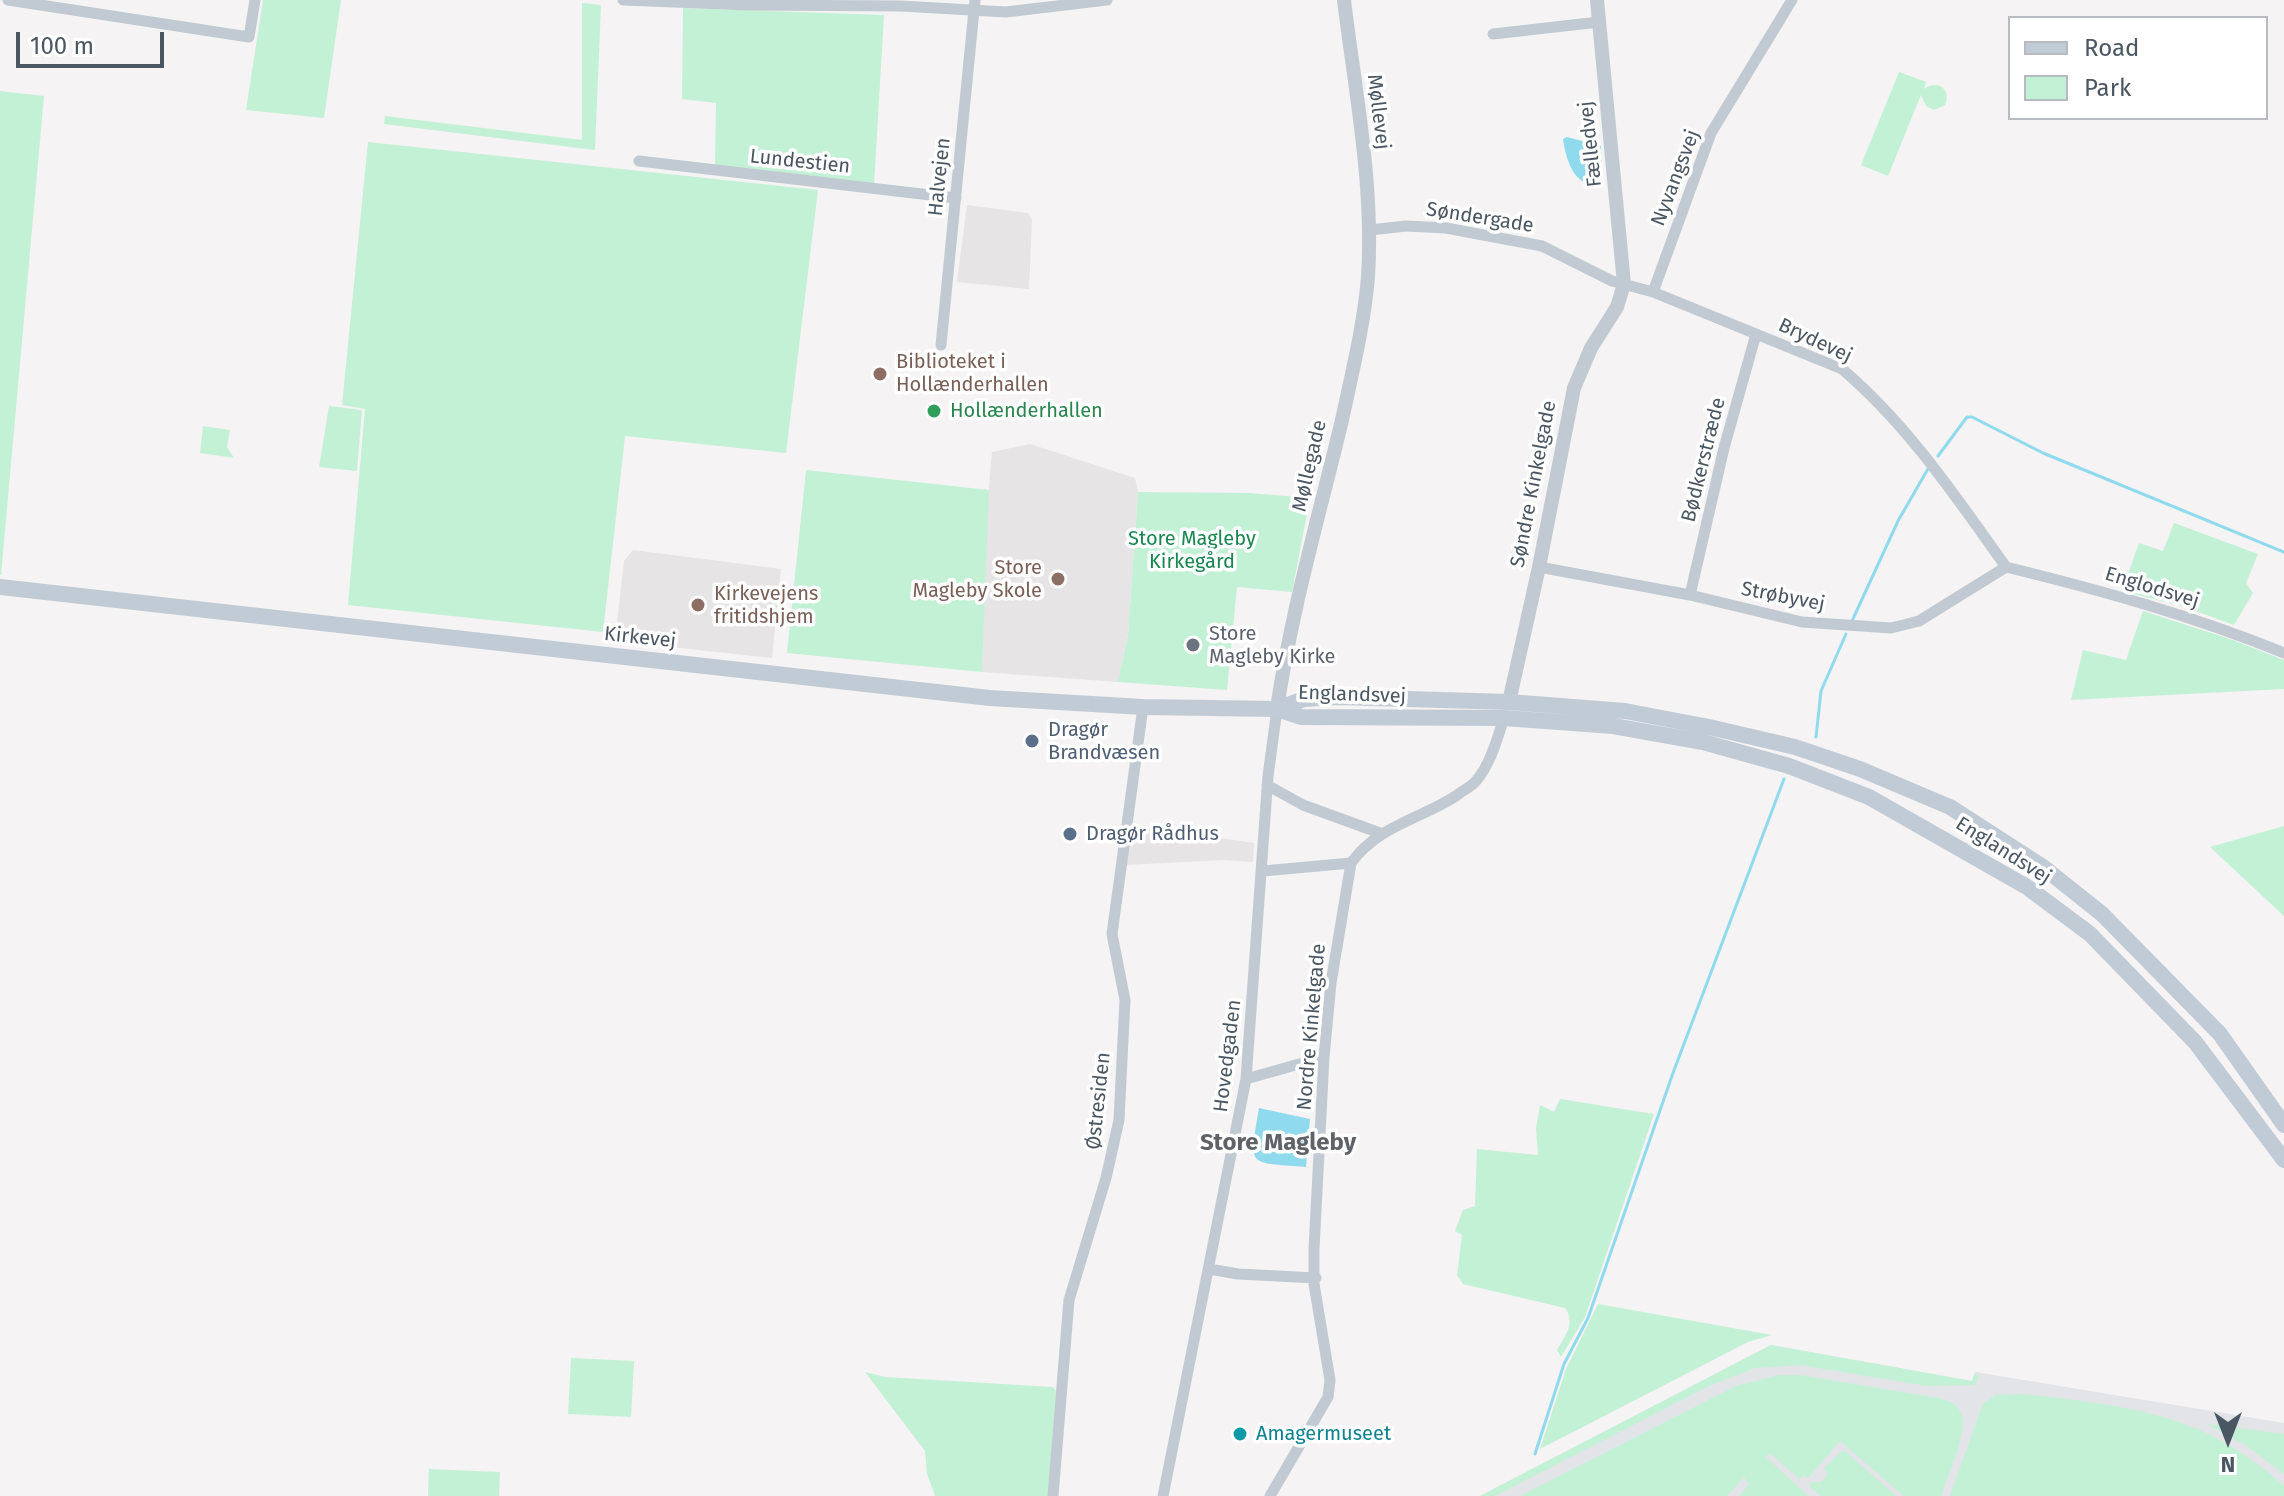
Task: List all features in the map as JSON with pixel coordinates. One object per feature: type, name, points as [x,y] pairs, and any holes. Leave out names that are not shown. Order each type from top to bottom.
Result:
[{"type":"main road","name":"Kirkevej","points":[[0,587],[990,698],[1143,707],[1277,709]]},
{"type":"main road","name":"Englandsvej","points":[[1277,709],[1301,717],[1506,710],[1625,711],[1781,743],[1860,769],[1950,807],[2043,867],[2102,914],[2220,1034],[2284,1125]]},
{"type":"main road","name":"Englandsvej","points":[[1506,710],[1703,742],[1802,771],[1869,797],[1935,832],[2027,887],[2090,934],[2195,1042],[2284,1160]]},
{"type":"street","points":[[8,0],[249,37],[255,0]]},
{"type":"street","points":[[623,0],[749,5],[975,6],[1006,12],[1107,0]]},
{"type":"street","name":"Møllevej","points":[[1344,0],[1365,162],[1370,230]]},
{"type":"street","name":"Fælledvej","points":[[1597,0],[1624,284]]},
{"type":"street","name":"Nyvangsvej","points":[[1653,292],[1711,133],[1792,0]]},
{"type":"street","name":"Halvejen","points":[[941,345],[975,6]]},
{"type":"street","points":[[1493,34],[1599,22]]},
{"type":"street","name":"Lundestien","points":[[639,161],[956,198]]},
{"type":"street","name":"Søndergade","points":[[1370,230],[1406,226],[1446,228],[1521,241],[1560,253],[1612,281],[1624,284]]},
{"type":"street","name":"Møllegade","points":[[1277,709],[1358,339],[1368,280],[1370,230]]},
{"type":"street","name":"Brydevej","points":[[1624,284],[1653,292],[1842,369],[1863,387],[1929,459],[2006,567]]},
{"type":"street","name":"Søndre Kinkelgade","points":[[1506,710],[1539,567],[1574,388],[1591,348],[1617,307],[1624,284]]},
{"type":"street","name":"Bødkerstræde","points":[[1690,595],[1724,448],[1756,334]]},
{"type":"street","name":"Strøbyvej","points":[[1539,567],[1690,595],[1802,622],[1891,628],[1919,621],[2006,567]]},
{"type":"street","name":"Englodsvej","points":[[2006,567],[2099,590],[2284,653]]},
{"type":"street","name":"Østresiden","points":[[1053,1496],[1069,1300],[1106,1178],[1119,1120],[1125,1000],[1112,934],[1143,707]]},
{"type":"street","name":"Hovedgaden","points":[[1163,1496],[1246,1079],[1271,733],[1277,709]]},
{"type":"street","points":[[1263,871],[1351,863],[1363,847],[1380,833],[1433,810],[1474,783],[1487,765],[1506,710]]},
{"type":"street","points":[[1267,785],[1303,805],[1380,833]]},
{"type":"street","name":"Nordre Kinkelgade","points":[[1270,1496],[1328,1397],[1330,1380],[1314,1249],[1331,983],[1351,863]]},
{"type":"street","points":[[1246,1079],[1324,1057]]},
{"type":"street","points":[[1209,1269],[1238,1274],[1316,1278]]},
{"type":"shaded area","points":[[967,205],[1028,213],[1032,220],[1029,289],[957,282]]},
{"type":"shaded area","name":"Store Magleby Skole","points":[[1030,444],[1135,478],[1138,492],[1128,635],[1118,682],[982,672],[986,523],[992,452]]},
{"type":"shaded area","name":"Kirkevejens fritidshjem","points":[[633,550],[781,569],[772,658],[615,641],[624,561]]},
{"type":"shaded area","points":[[1133,825],[1254,843],[1253,862],[1223,860],[1126,865]]},
{"type":"shaded area","points":[[1771,1345],[1972,1381],[1975,1372],[2284,1423],[2284,1496],[1480,1496]]},
{"type":"green space","points":[[263,0],[341,0],[324,118],[246,110]]},
{"type":"green space","points":[[582,3],[601,5],[595,150],[384,124],[385,116],[582,140]]},
{"type":"green space","points":[[683,8],[884,15],[874,185],[715,165],[716,103],[682,99]]},
{"type":"green space","points":[[1899,72],[1926,82],[1924,89],[1934,85],[1942,87],[1947,99],[1945,105],[1934,110],[1926,106],[1921,95],[1888,176],[1861,165]]},
{"type":"green space","points":[[0,91],[44,96],[1,575],[0,575]]},
{"type":"green space","points":[[368,142],[818,190],[786,453],[625,436],[603,632],[348,605],[365,409],[342,405]]},
{"type":"green space","points":[[329,406],[362,410],[357,471],[319,467]]},
{"type":"green space","points":[[203,426],[230,430],[227,447],[234,458],[200,453]]},
{"type":"green space","points":[[806,470],[989,490],[982,672],[787,653]]},
{"type":"green space","name":"Store Magleby Kirkegård","points":[[1138,492],[1249,493],[1310,498],[1292,592],[1237,587],[1227,690],[1118,682],[1128,635]]},
{"type":"green space","points":[[2174,523],[2258,554],[2246,583],[2253,593],[2234,625],[2185,607],[2122,591],[2139,543],[2163,551]]},
{"type":"green space","points":[[2143,611],[2284,660],[2284,689],[2071,700],[2083,650],[2126,660]]},
{"type":"green space","points":[[2284,826],[2284,916],[2210,847]]},
{"type":"green space","points":[[1560,1099],[1654,1114],[1585,1317],[1561,1357],[1557,1350],[1566,1335],[1570,1319],[1565,1308],[1463,1284],[1457,1275],[1462,1235],[1455,1231],[1463,1210],[1475,1206],[1477,1149],[1538,1155],[1536,1128],[1540,1105],[1554,1112]]},
{"type":"green space","points":[[1598,1304],[1772,1335],[1748,1342],[1540,1449],[1566,1369]]},
{"type":"green space","points":[[1771,1345],[1972,1381],[1974,1374],[1979,1376],[1976,1385],[1927,1386],[1800,1365],[1755,1368],[1711,1385],[1495,1496],[1480,1496]]},
{"type":"green space","points":[[571,1358],[634,1361],[631,1417],[568,1414]]},
{"type":"green space","points":[[865,1372],[885,1377],[1053,1387],[1056,1391],[1048,1496],[935,1496],[927,1474],[925,1451]]},
{"type":"green space","points":[[1780,1375],[1800,1375],[1938,1398],[1956,1406],[1962,1416],[1962,1433],[1941,1496],[1904,1496],[1840,1441],[1808,1478],[1804,1475],[1800,1479],[1770,1453],[1766,1457],[1808,1496],[1739,1496],[1749,1485],[1744,1477],[1727,1496],[1520,1496],[1736,1386]]},
{"type":"green space","points":[[2025,1394],[2126,1408],[2197,1429],[2224,1442],[2262,1467],[2284,1486],[2284,1496],[1950,1496],[1983,1404],[1996,1395]]},
{"type":"green space","points":[[2207,1424],[2284,1434],[2284,1474],[2247,1446]]},
{"type":"green space","points":[[1842,1451],[1896,1496],[1821,1496],[1810,1487],[1811,1482],[1822,1482],[1828,1474],[1824,1468]]},
{"type":"green space","points":[[429,1469],[500,1472],[499,1496],[428,1496]]},
{"type":"water","points":[[1567,137],[1601,146],[1602,183],[1585,182],[1574,172],[1564,147],[1563,139]]},
{"type":"water","points":[[1259,1108],[1310,1119],[1306,1167],[1272,1164],[1256,1158],[1254,1142]]},
{"type":"waterway","points":[[1938,456],[1967,417],[1972,417],[2043,453],[2284,552]]},
{"type":"waterway","points":[[1852,621],[1898,521],[1929,467]]},
{"type":"waterway","points":[[1816,737],[1821,691],[1846,634]]},
{"type":"waterway","points":[[1535,1454],[1564,1364],[1588,1318],[1673,1073],[1784,779]]},
{"type":"place","name":"Biblioteket i Hollænderhallen","points":[[880,374]]},
{"type":"place","name":"Hollænderhallen","points":[[934,411]]},
{"type":"place","name":"Store Magleby Skole","points":[[1058,579]]},
{"type":"place","name":"Kirkevejens fritidshjem","points":[[698,605]]},
{"type":"place","name":"Store Magleby Kirke","points":[[1193,645]]},
{"type":"place","name":"Dragør Brandvæsen","points":[[1032,741]]},
{"type":"place","name":"Dragør Rådhus","points":[[1070,834]]},
{"type":"place","name":"Amagermuseet","points":[[1240,1434]]},
{"type":"district","name":"Store Magleby","points":[[1278,1143]]}]
